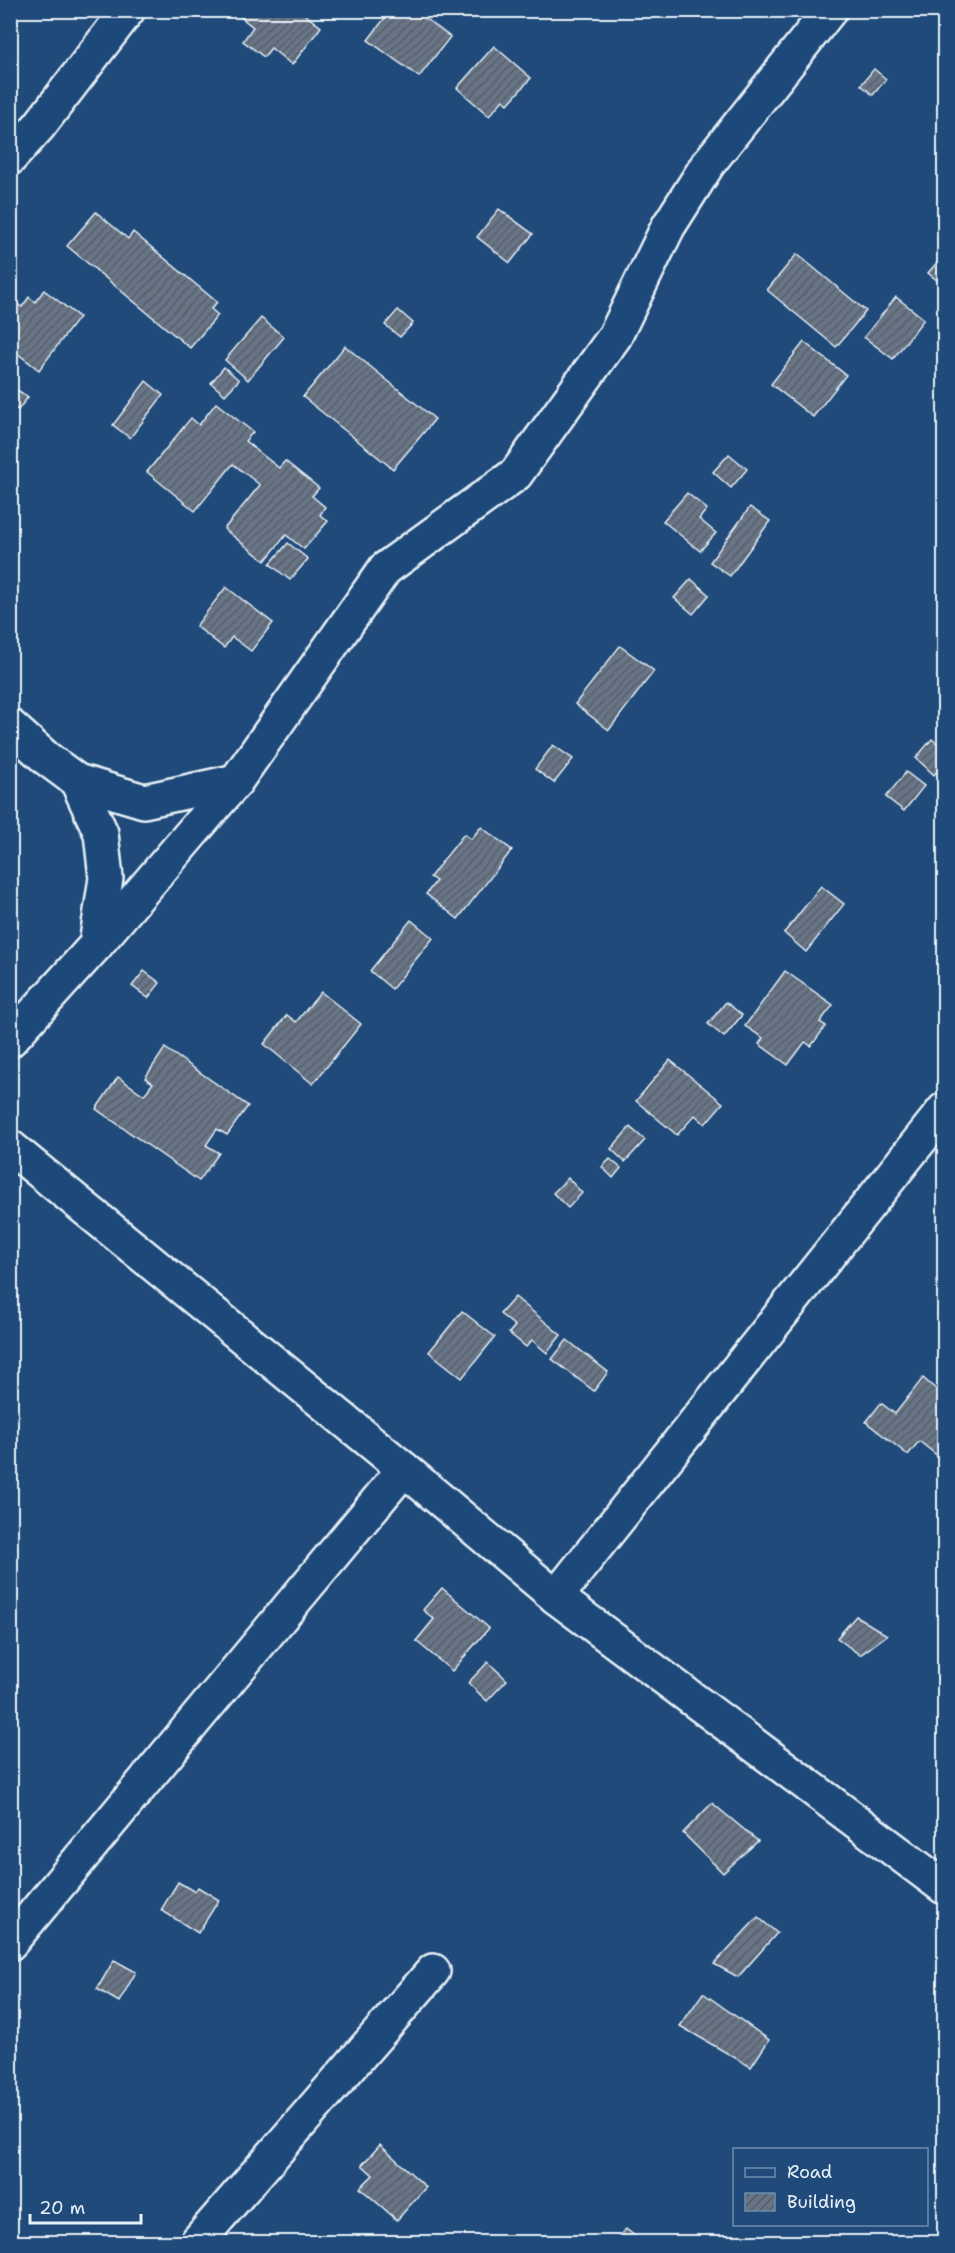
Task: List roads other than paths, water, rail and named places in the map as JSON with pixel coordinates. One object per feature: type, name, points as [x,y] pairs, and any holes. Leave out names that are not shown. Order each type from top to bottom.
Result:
[{"type":"street","points":[[10,158],[39,126],[128,10]]},
{"type":"street","points":[[10,1040],[96,945],[236,781],[385,569],[516,474],[615,336],[669,227],[708,164],[830,10]]},
{"type":"street","points":[[10,726],[46,758],[77,781],[144,801],[236,781]]},
{"type":"street","points":[[77,781],[101,833],[106,878],[96,945]]},
{"type":"street","points":[[556,1597],[945,1110]]},
{"type":"street","points":[[10,1147],[404,1469],[556,1597],[945,1887]]},
{"type":"street","points":[[10,1943],[404,1469]]},
{"type":"street","points":[[197,2242],[433,1971]]}]
